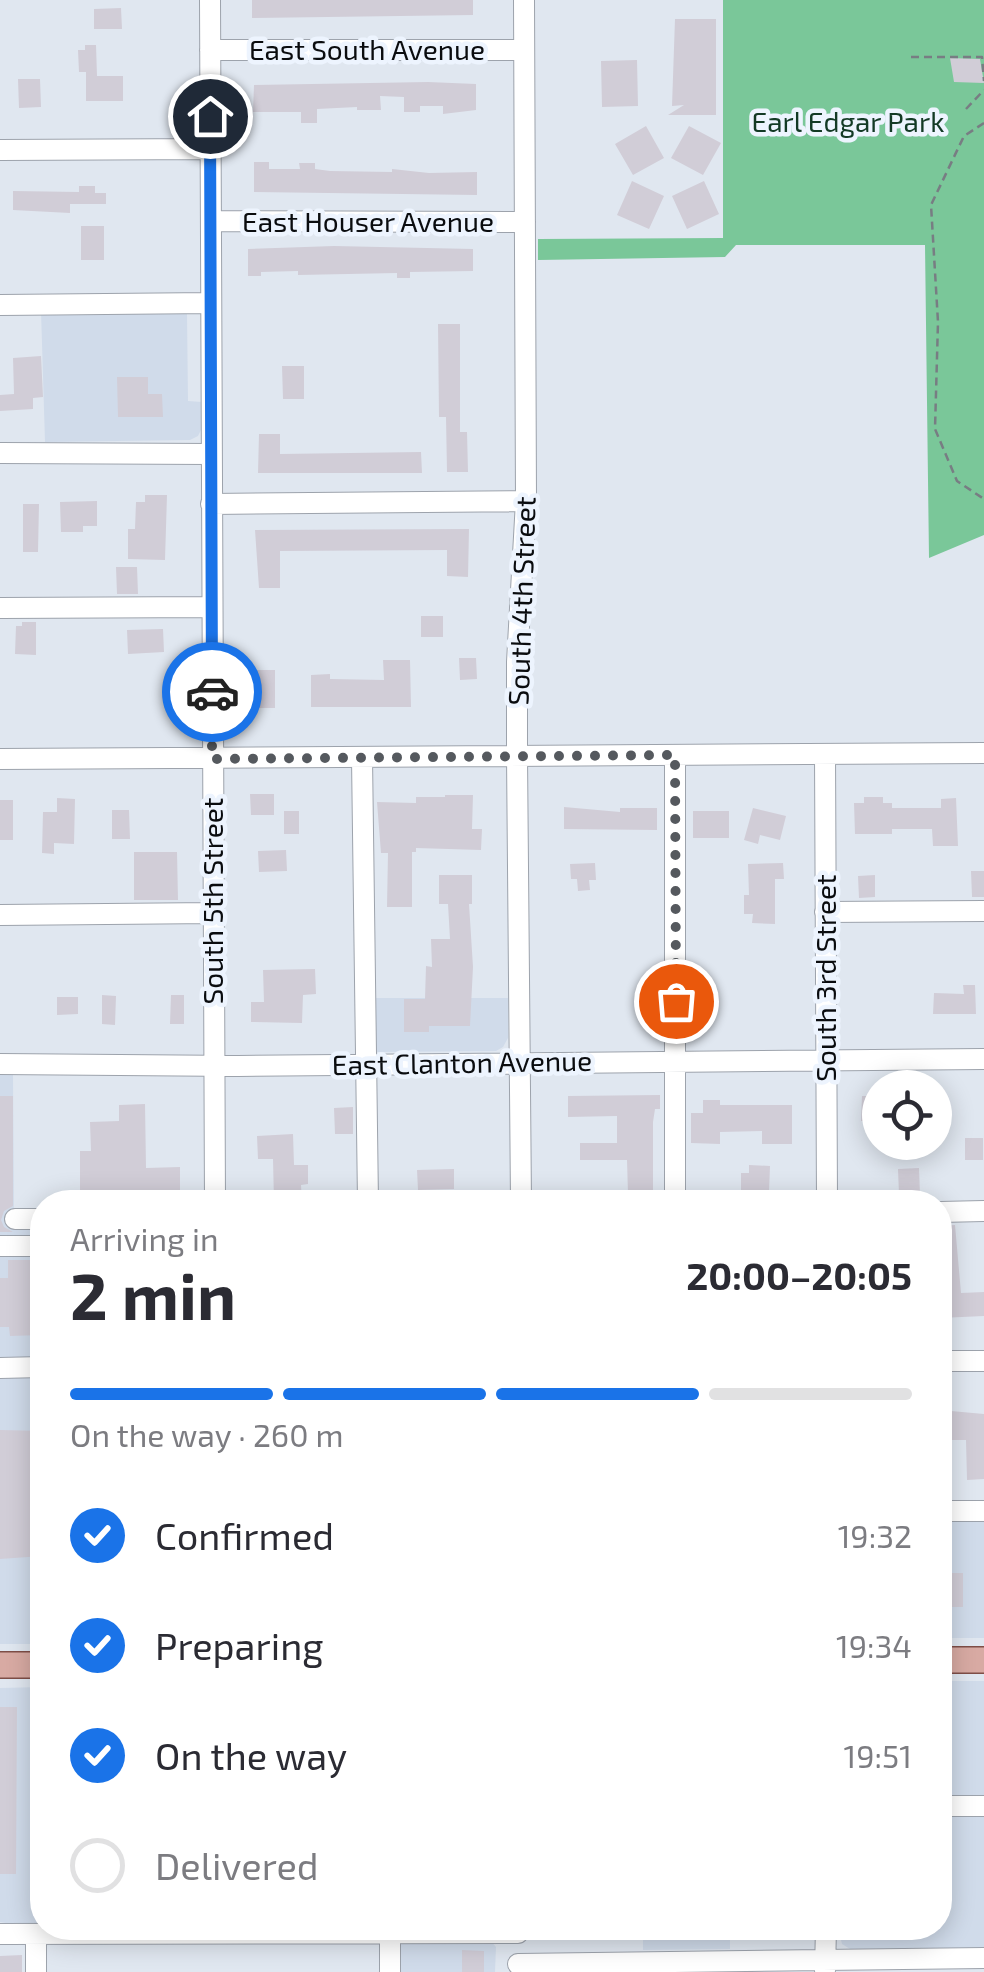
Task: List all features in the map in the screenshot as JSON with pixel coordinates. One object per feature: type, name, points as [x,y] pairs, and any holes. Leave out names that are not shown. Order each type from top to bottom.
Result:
[{"type":"main road","points":[[952,1660],[984,1660]]},
{"type":"main road","points":[[0,1665],[30,1665]]},
{"type":"street","name":"South 5th Street","points":[[210,0],[214,1190]]},
{"type":"street","name":"South 4th Street","points":[[521,1190],[517,662],[526,502],[524,0]]},
{"type":"street","name":"East South Avenue","points":[[210,50],[524,50]]},
{"type":"street","points":[[0,150],[210,149]]},
{"type":"street","name":"East Houser Avenue","points":[[210,221],[525,222]]},
{"type":"street","points":[[0,305],[211,303]]},
{"type":"street","points":[[0,453],[211,454]]},
{"type":"street","points":[[211,504],[526,502]]},
{"type":"street","points":[[0,608],[212,607]]},
{"type":"street","points":[[0,759],[984,753]]},
{"type":"street","name":"South 3rd Street","points":[[825,754],[827,1190]]},
{"type":"street","points":[[675,755],[675,1190]]},
{"type":"street","points":[[362,758],[368,1190]]},
{"type":"street","points":[[826,912],[984,912]]},
{"type":"street","points":[[0,915],[213,913]]},
{"type":"street","name":"East Clanton Avenue","points":[[0,1064],[984,1060]]},
{"type":"street","points":[[952,1212],[984,1211]]},
{"type":"street","points":[[15,1219],[30,1219]]},
{"type":"street","points":[[0,1246],[30,1246]]},
{"type":"street","points":[[952,1361],[984,1360]]},
{"type":"street","points":[[0,1368],[30,1367]]},
{"type":"street","points":[[952,1511],[984,1511]]},
{"type":"street","points":[[952,1806],[984,1806]]},
{"type":"street","points":[[0,1934],[30,1934]]},
{"type":"street","points":[[36,1940],[36,1972]]},
{"type":"street","points":[[390,1940],[390,1972]]},
{"type":"street","points":[[518,1940],[518,1968],[825,1966],[984,1958]]},
{"type":"street","points":[[825,1966],[826,1940]]},
{"type":"path","points":[[911,56],[983,56],[984,81]]},
{"type":"path","points":[[966,109],[984,90]]},
{"type":"path","points":[[984,122],[964,136],[931,206],[938,322],[935,429],[957,480],[984,499]]},
{"type":"shaded area","points":[[41,311],[187,314],[188,401],[202,402],[202,428],[198,436],[190,440],[45,442]]},
{"type":"shaded area","points":[[376,998],[508,998],[508,1038],[496,1051],[375,1052]]},
{"type":"shaded area","points":[[0,1075],[13,1075],[14,1223],[30,1224],[30,1644],[0,1644]]},
{"type":"shaded area","points":[[952,1503],[984,1503],[984,1638],[952,1638]]},
{"type":"shaded area","points":[[952,1681],[984,1681],[984,1796],[952,1796]]},
{"type":"shaded area","points":[[30,1687],[30,1926],[0,1922],[0,1688]]},
{"type":"shaded area","points":[[952,1817],[984,1817],[984,1948],[850,1949],[841,1940],[952,1940]]},
{"type":"shaded area","points":[[384,1940],[490,1940],[496,1947],[495,1972],[383,1972]]},
{"type":"shaded area","points":[[643,1940],[730,1940],[730,1949],[643,1950]]},
{"type":"green space","name":"Earl Edgar Park","points":[[723,0],[984,0],[984,535],[929,558],[925,245],[736,245],[725,257],[538,260],[538,239],[723,238]]},
{"type":"building","points":[[252,0],[473,0],[473,15],[252,18]]},
{"type":"building","points":[[121,8],[122,29],[94,29],[94,9]]},
{"type":"building","points":[[675,19],[716,19],[716,115],[668,115],[684,105],[672,106]]},
{"type":"building","points":[[85,45],[96,45],[97,76],[123,76],[123,101],[86,101],[86,72],[79,72],[78,50],[85,50]]},
{"type":"building","points":[[950,58],[980,59],[984,83],[954,82]]},
{"type":"building","points":[[637,60],[638,106],[602,107],[601,61]]},
{"type":"building","points":[[18,79],[40,79],[41,107],[19,108]]},
{"type":"building","points":[[476,84],[476,110],[443,114],[443,106],[420,106],[420,112],[404,112],[404,97],[380,96],[381,110],[317,109],[317,123],[301,123],[301,112],[253,112],[254,85]]},
{"type":"building","points":[[646,126],[664,158],[633,175],[615,144]]},
{"type":"building","points":[[689,126],[721,143],[703,175],[671,158]]},
{"type":"building","points":[[254,162],[269,162],[269,169],[300,169],[299,163],[315,163],[315,169],[330,171],[477,172],[477,195],[254,192]]},
{"type":"building","points":[[632,181],[664,196],[649,229],[617,215]]},
{"type":"building","points":[[704,181],[719,214],[687,229],[672,196]]},
{"type":"building","points":[[79,186],[95,186],[95,193],[106,193],[106,204],[70,204],[70,213],[13,210],[13,191],[79,192]]},
{"type":"building","points":[[81,226],[104,226],[104,260],[81,260]]},
{"type":"building","points":[[248,249],[473,249],[473,271],[410,272],[410,278],[397,278],[397,273],[298,275],[298,271],[248,276]]},
{"type":"building","points":[[438,324],[460,324],[460,432],[467,432],[468,472],[447,472],[446,417],[439,417]]},
{"type":"building","points":[[41,356],[43,397],[33,398],[33,409],[0,411],[0,395],[14,394],[13,358]]},
{"type":"building","points":[[282,366],[304,366],[304,399],[283,399]]},
{"type":"building","points":[[117,377],[148,377],[148,394],[162,394],[163,417],[118,417]]},
{"type":"building","points":[[259,434],[280,434],[280,454],[421,452],[422,473],[258,473]]},
{"type":"building","points":[[145,495],[167,495],[165,560],[128,559],[128,529],[135,529],[136,502],[145,502]]},
{"type":"building","points":[[97,501],[97,526],[83,526],[83,532],[61,532],[60,502]]},
{"type":"building","points":[[23,504],[39,504],[38,552],[23,552]]},
{"type":"building","points":[[469,529],[468,577],[447,576],[447,550],[280,551],[280,588],[259,588],[255,530]]},
{"type":"building","points":[[116,567],[137,567],[138,594],[117,594]]},
{"type":"building","points":[[421,616],[443,616],[443,637],[421,637]]},
{"type":"building","points":[[22,622],[36,622],[36,655],[15,654],[16,626],[22,626]]},
{"type":"building","points":[[163,629],[164,652],[128,654],[127,630]]},
{"type":"building","points":[[459,658],[476,658],[477,679],[460,680]]},
{"type":"building","points":[[383,660],[410,660],[411,707],[311,707],[311,675],[384,680]]},
{"type":"building","points":[[251,670],[275,670],[275,708],[252,708]]},
{"type":"building","points":[[250,794],[274,794],[274,815],[251,815]]},
{"type":"building","points":[[473,795],[472,829],[482,829],[481,850],[416,848],[412,852],[412,907],[387,907],[388,853],[381,853],[377,802],[416,803],[416,797]]},
{"type":"building","points":[[864,797],[883,797],[883,803],[892,803],[892,808],[941,808],[941,799],[956,798],[958,846],[933,846],[932,829],[855,834],[854,803],[864,803]]},
{"type":"building","points":[[57,798],[75,799],[74,844],[54,843],[54,854],[42,853],[43,812],[57,812]]},
{"type":"building","points":[[0,800],[13,800],[13,840],[0,840]]},
{"type":"building","points":[[564,807],[620,812],[620,808],[657,808],[657,830],[564,829]]},
{"type":"building","points":[[753,808],[786,816],[780,840],[760,835],[758,844],[744,840]]},
{"type":"building","points":[[112,810],[129,810],[130,839],[112,839]]},
{"type":"building","points":[[284,811],[299,811],[299,834],[284,834]]},
{"type":"building","points":[[693,811],[729,811],[729,838],[693,838]]},
{"type":"building","points":[[286,850],[287,871],[259,872],[258,851]]},
{"type":"building","points":[[134,852],[177,852],[178,900],[134,900]]},
{"type":"building","points":[[595,863],[596,880],[589,880],[590,890],[578,891],[577,879],[571,879],[570,864]]},
{"type":"building","points":[[783,863],[784,879],[775,879],[775,924],[752,923],[753,914],[744,914],[744,895],[749,895],[748,864]]},
{"type":"building","points":[[971,871],[984,871],[984,897],[972,897]]},
{"type":"building","points":[[439,875],[472,875],[470,1026],[429,1026],[429,1032],[404,1032],[404,999],[425,999],[426,966],[432,967],[431,939],[450,939],[448,904],[439,904]]},
{"type":"building","points":[[875,875],[875,897],[859,898],[858,876]]},
{"type":"building","points":[[315,969],[316,994],[303,995],[302,1023],[251,1022],[251,1002],[264,1002],[263,970]]},
{"type":"building","points":[[963,985],[975,985],[976,1014],[933,1014],[934,993],[964,994]]},
{"type":"building","points":[[102,995],[116,996],[115,1025],[102,1024]]},
{"type":"building","points":[[171,995],[184,995],[184,1024],[170,1024]]},
{"type":"building","points":[[57,997],[78,997],[78,1014],[57,1015]]},
{"type":"building","points":[[660,1095],[660,1109],[655,1109],[653,1122],[653,1190],[628,1190],[627,1160],[580,1160],[580,1143],[617,1143],[617,1116],[568,1117],[568,1096]]},
{"type":"building","points":[[0,1096],[13,1096],[13,1206],[4,1211],[1,1220],[13,1232],[0,1232]]},
{"type":"building","points":[[703,1100],[720,1100],[720,1105],[792,1105],[792,1144],[762,1144],[762,1131],[720,1132],[720,1144],[691,1143],[691,1113],[703,1113]]},
{"type":"building","points":[[145,1104],[146,1168],[180,1167],[180,1190],[80,1190],[80,1151],[91,1151],[90,1122],[119,1121],[119,1105]]},
{"type":"building","points":[[353,1107],[353,1134],[335,1134],[334,1108]]},
{"type":"building","points":[[293,1134],[294,1165],[308,1165],[308,1184],[301,1185],[301,1190],[274,1190],[273,1159],[258,1159],[257,1136]]},
{"type":"building","points":[[965,1138],[983,1138],[983,1160],[965,1160]]},
{"type":"building","points":[[749,1165],[770,1166],[769,1190],[741,1190],[741,1173],[749,1173]]},
{"type":"building","points":[[919,1168],[920,1190],[899,1190],[898,1169]]},
{"type":"building","points":[[454,1169],[454,1189],[418,1190],[417,1170]]},
{"type":"building","points":[[955,1225],[961,1293],[984,1292],[984,1316],[952,1317]]},
{"type":"building","points":[[8,1260],[30,1260],[30,1335],[10,1336],[9,1327],[0,1327],[0,1278],[8,1278]]},
{"type":"building","points":[[952,1411],[984,1414],[984,1479],[967,1480],[966,1440],[952,1440]]},
{"type":"building","points":[[0,1430],[30,1431],[30,1557],[0,1559]]},
{"type":"building","points":[[952,1573],[963,1573],[963,1607],[952,1607]]},
{"type":"building","points":[[0,1707],[17,1707],[16,1874],[0,1874]]},
{"type":"building","points":[[462,1950],[484,1951],[484,1972],[462,1972]]},
{"type":"building","points":[[22,1955],[22,1972],[0,1972],[0,1956]]},
{"type":"way so far","points":[[212,692],[212,759],[675,755],[676,1001]]},
{"type":"route","points":[[210,116],[212,692]]}]
